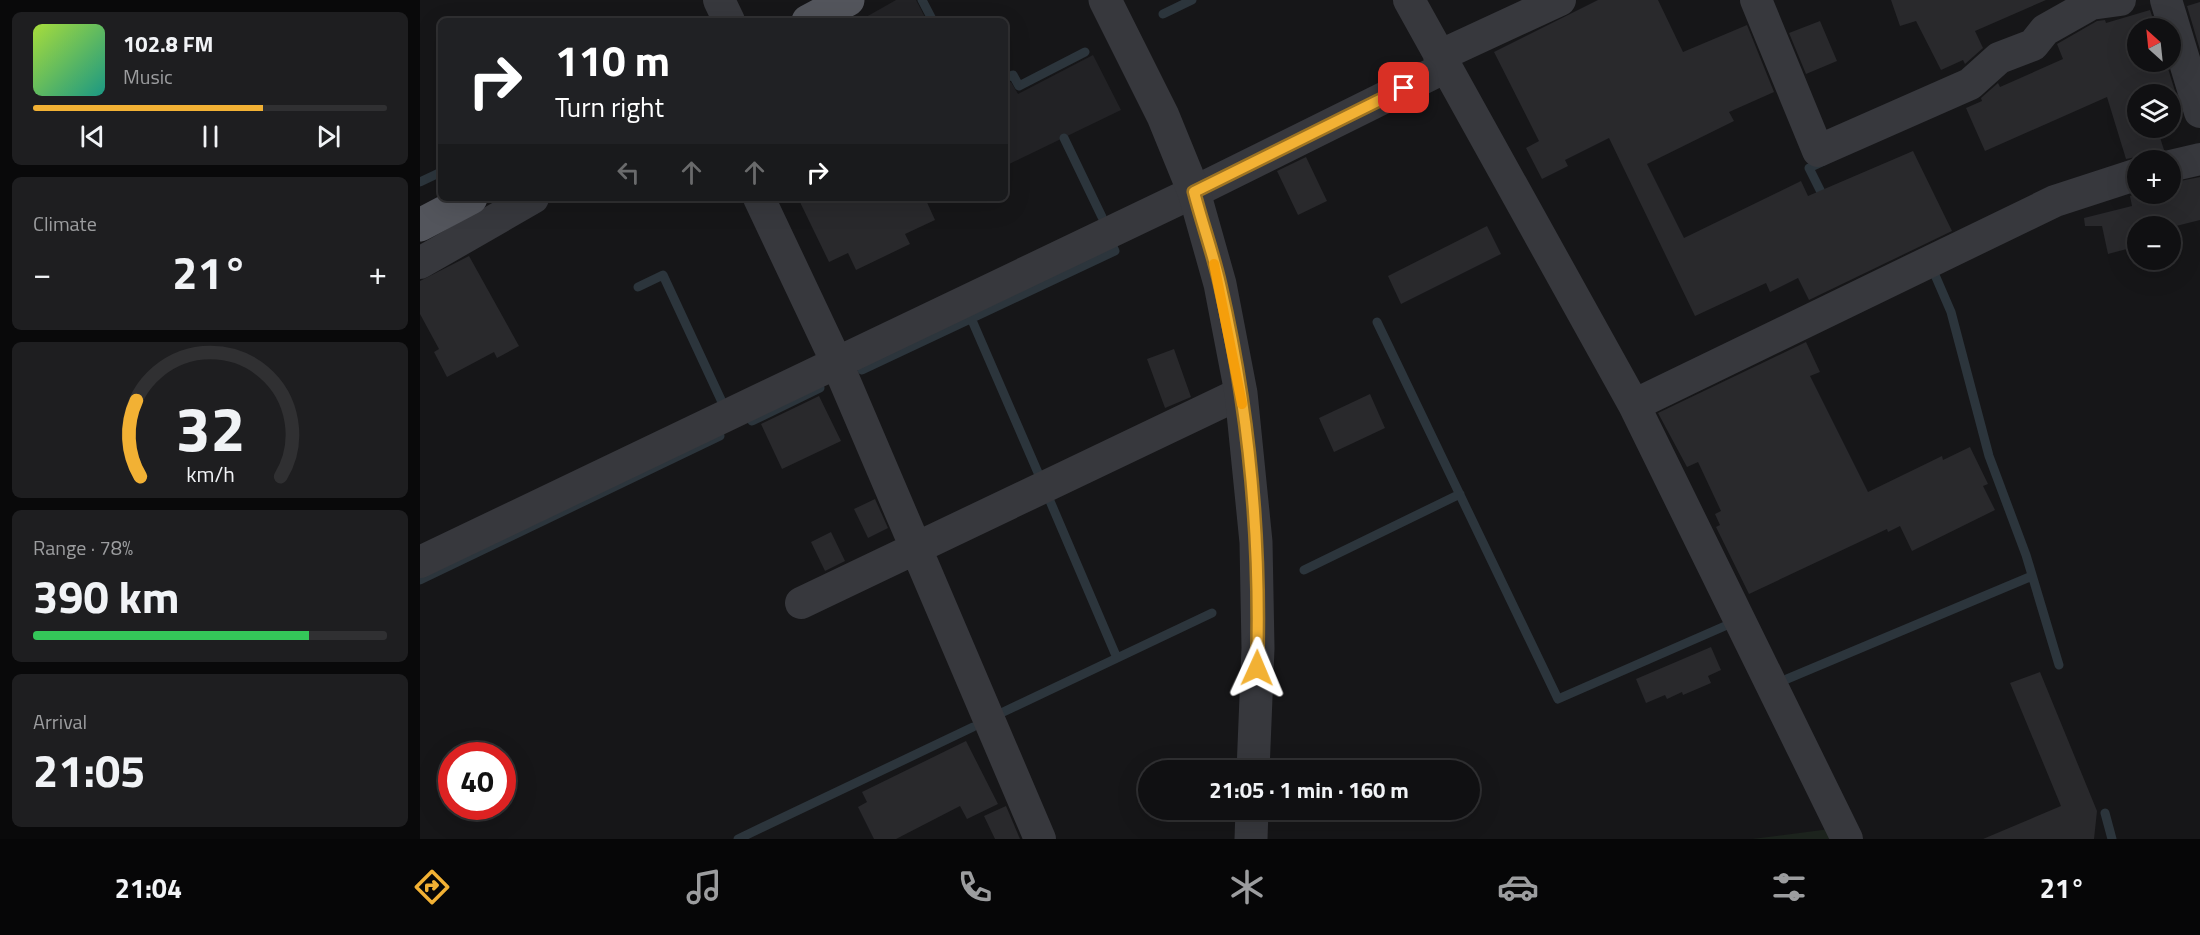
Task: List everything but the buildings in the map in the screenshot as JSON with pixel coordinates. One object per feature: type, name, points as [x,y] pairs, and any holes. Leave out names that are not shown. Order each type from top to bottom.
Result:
[{"type":"main road","points":[[814,18],[848,0]]},
{"type":"main road","points":[[420,225],[465,201]]},
{"type":"street","points":[[719,0],[728,18]]},
{"type":"street","points":[[1105,0],[1163,116],[1194,192],[1220,284],[1241,393],[1256,542],[1257,648],[1253,760]]},
{"type":"street","points":[[1409,0],[1634,405],[1847,839]]},
{"type":"street","points":[[420,562],[1194,192],[1560,0]]},
{"type":"street","points":[[1756,0],[1818,151],[1970,84],[1999,58],[2032,45],[2044,30],[2091,4],[2120,0]]},
{"type":"street","points":[[2166,0],[2200,112]]},
{"type":"street","points":[[2181,163],[2200,159]]},
{"type":"street","points":[[1634,405],[2064,197],[2127,177]]},
{"type":"street","points":[[420,263],[528,201]]},
{"type":"street","points":[[760,201],[837,363],[1041,839]]},
{"type":"street","points":[[801,603],[1241,393]]},
{"type":"street","points":[[1251,839],[1252,820]]},
{"type":"shaded area","points":[[896,0],[916,0],[925,18],[864,18]]},
{"type":"shaded area","points":[[1093,55],[1121,110],[1008,165],[1008,83],[1011,82],[1018,94]]},
{"type":"shaded area","points":[[1830,829],[1834,839],[1752,839]]},
{"type":"waterway","points":[[922,0],[931,18]]},
{"type":"waterway","points":[[1163,14],[1192,0]]},
{"type":"waterway","points":[[1008,77],[1013,75],[1019,86],[1085,52]]},
{"type":"waterway","points":[[1064,138],[1102,217]]},
{"type":"waterway","points":[[1824,161],[1809,168],[1825,200]]},
{"type":"waterway","points":[[420,182],[438,173]]},
{"type":"waterway","points":[[862,370],[1115,251],[1111,242]]},
{"type":"waterway","points":[[638,287],[663,275],[722,402]]},
{"type":"waterway","points":[[1935,275],[1951,312],[1989,456],[2026,555],[2059,665]]},
{"type":"waterway","points":[[971,318],[1039,475]]},
{"type":"waterway","points":[[1377,322],[1558,699],[1725,626]]},
{"type":"waterway","points":[[752,421],[820,388]]},
{"type":"waterway","points":[[420,580],[720,436]]},
{"type":"waterway","points":[[1304,570],[1460,494]]},
{"type":"waterway","points":[[1050,501],[1117,658]]},
{"type":"waterway","points":[[1787,679],[2032,576]]},
{"type":"waterway","points":[[999,714],[1212,613]]},
{"type":"waterway","points":[[738,839],[973,727]]},
{"type":"waterway","points":[[2105,813],[2112,839]]},
{"type":"slow traffic","points":[[1214,264],[1220,284],[1242,404]]},
{"type":"route","points":[[1257,668],[1256,542],[1241,393],[1220,284],[1194,192],[1404,88]]}]
